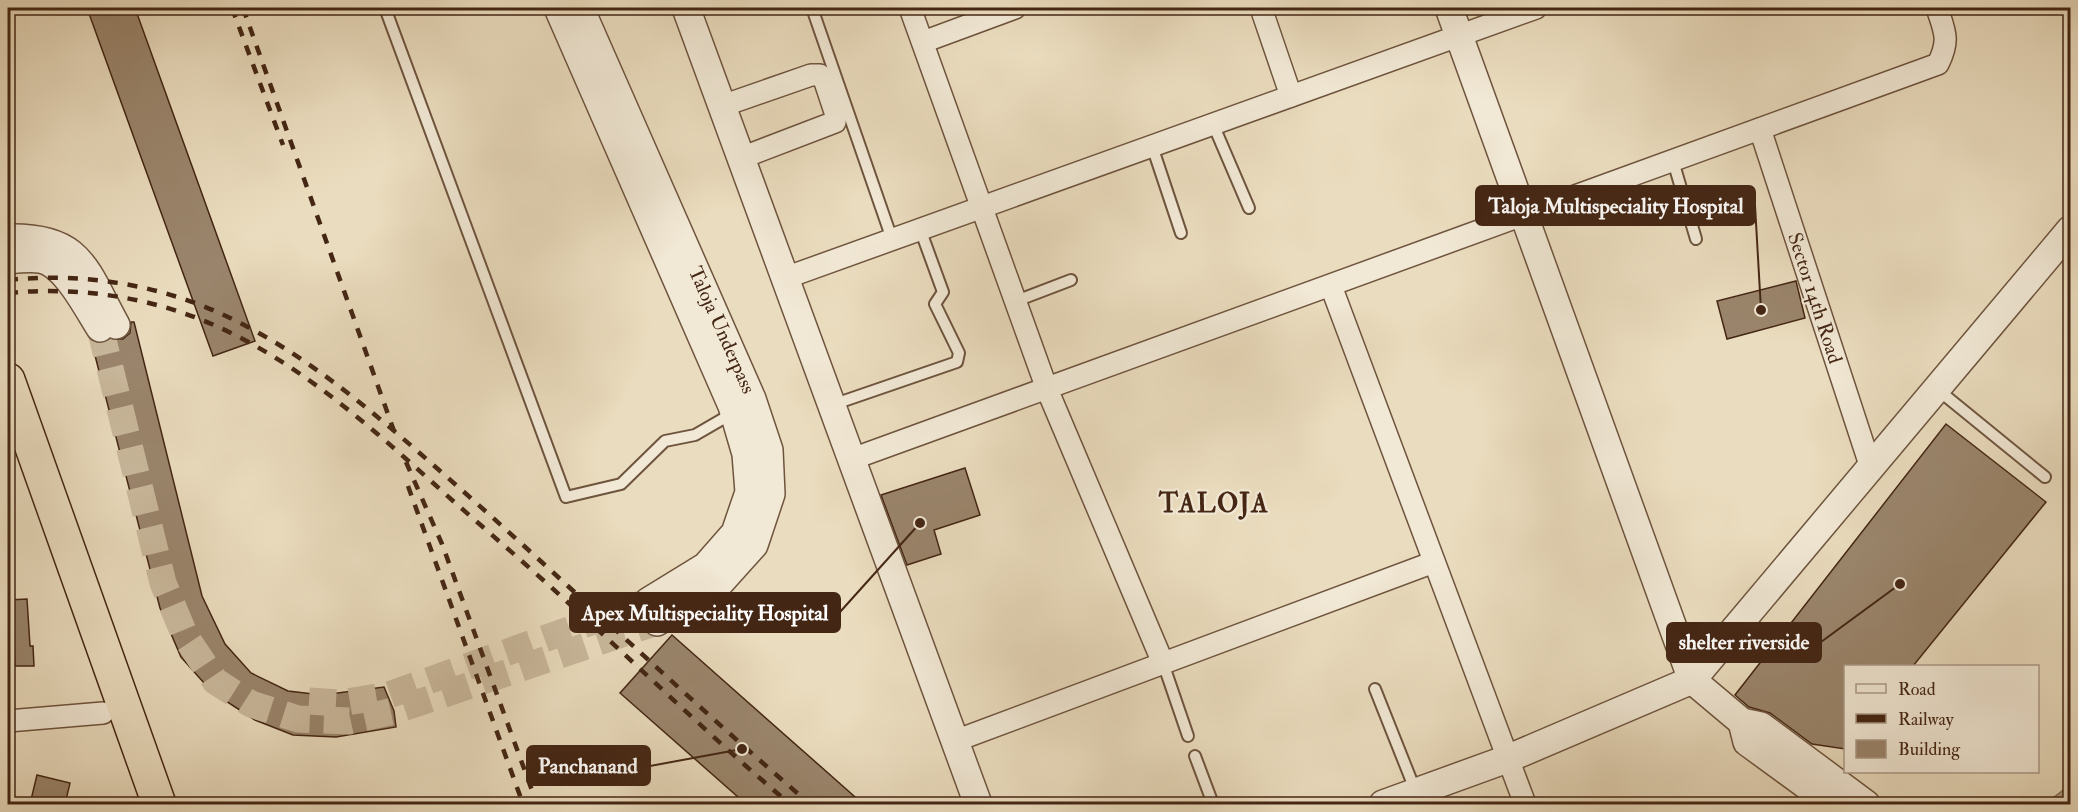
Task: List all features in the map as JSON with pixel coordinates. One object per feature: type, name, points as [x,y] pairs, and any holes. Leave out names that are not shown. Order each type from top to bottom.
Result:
[{"type":"highway","points":[[8,381],[159,804]]},
{"type":"highway","points":[[8,447],[135,804]]},
{"type":"street","name":"Taloja Underpass","points":[[558,8],[734,412],[747,454],[748,492],[735,533],[706,566],[653,611],[718,585],[754,545],[771,494],[769,450],[752,399],[580,8]]},
{"type":"street","points":[[686,8],[978,804]]},
{"type":"street","points":[[910,8],[1047,389],[1163,663]]},
{"type":"street","points":[[923,42],[1015,8]]},
{"type":"street","points":[[1261,8],[1292,96]]},
{"type":"street","points":[[1449,8],[1692,680],[1742,722],[1761,726],[1850,801]]},
{"type":"street","points":[[785,278],[1536,8]]},
{"type":"street","points":[[852,459],[1938,64],[1947,38],[1937,8]]},
{"type":"street","points":[[722,106],[811,75],[820,75],[824,79],[836,115],[835,122],[741,158]]},
{"type":"street","name":"Sector 14th Road","points":[[1760,129],[1871,468]]},
{"type":"street","points":[[1383,804],[1507,759],[1692,680],[2070,230]]},
{"type":"street","points":[[8,238],[43,239],[69,251],[87,269],[108,326],[56,266],[42,259],[8,260]]},
{"type":"street","points":[[1332,286],[1525,804]]},
{"type":"street","points":[[955,741],[1434,562]]},
{"type":"street","points":[[8,721],[103,713]]},
{"type":"lane","points":[[385,8],[566,497],[621,484],[665,441],[695,435],[734,412]]},
{"type":"lane","points":[[812,8],[892,239]]},
{"type":"lane","points":[[1213,124],[1249,208]]},
{"type":"lane","points":[[1152,146],[1181,233]]},
{"type":"lane","points":[[1673,161],[1696,240]]},
{"type":"lane","points":[[832,405],[957,362],[959,353],[935,304],[943,292],[920,229]]},
{"type":"lane","points":[[1016,301],[1071,280]]},
{"type":"lane","points":[[1937,389],[2045,477]]},
{"type":"lane","points":[[1163,663],[1188,736]]},
{"type":"lane","points":[[1375,689],[1416,792]]},
{"type":"lane","points":[[1195,756],[1213,804]]},
{"type":"shaded area","points":[[2070,785],[2070,804],[2045,804]]},
{"type":"building","points":[[87,8],[135,8],[255,341],[213,356]]},
{"type":"building","points":[[1796,281],[1805,318],[1727,339],[1717,301]]},
{"type":"building","points":[[131,322],[134,322],[202,596],[225,644],[251,673],[288,691],[322,695],[384,687],[394,711],[396,727],[336,737],[293,735],[255,720],[212,692],[181,657],[160,608],[91,340],[101,344],[110,339],[123,339],[130,333]]},
{"type":"building","points":[[1946,424],[2046,502],[1914,665],[1844,665],[1844,749],[1812,744],[1770,713],[1749,707],[1735,695]]},
{"type":"building","points":[[965,468],[980,515],[934,530],[941,554],[907,565],[881,495]]},
{"type":"building","points":[[27,599],[30,646],[33,646],[34,666],[15,666],[13,626],[8,626],[8,600]]},
{"type":"building","points":[[672,635],[863,804],[746,804],[620,693]]},
{"type":"building","points":[[37,775],[70,783],[65,804],[30,804]]},
{"type":"tunnel","points":[[100,328],[163,583],[185,636],[215,681],[251,704],[298,719],[349,721],[394,711],[657,622]]},
{"type":"tunnel","points":[[309,701],[341,703],[389,695],[649,601]]},
{"type":"railway","points":[[232,8],[283,145]]},
{"type":"railway","points":[[243,8],[394,431]]},
{"type":"railway","points":[[8,280],[37,278],[95,280],[152,290],[208,308],[266,337],[296,356],[326,376],[410,444],[810,804]]},
{"type":"railway","points":[[8,293],[36,291],[93,293],[149,303],[203,320],[260,348],[290,367],[346,408],[400,453],[545,581],[708,732],[790,804]]},
{"type":"railway","points":[[406,462],[442,544],[537,804]]},
{"type":"railway","points":[[408,486],[523,804]]},
{"type":"place","name":"Taloja Multispeciality Hospital","points":[[1761,310]]},
{"type":"place","name":"Apex Multispeciality Hospital","points":[[920,523]]},
{"type":"place","name":"shelter riverside","points":[[1900,584]]},
{"type":"place","name":"Panchanand","points":[[742,749]]},
{"type":"district","name":"TALOJA","points":[[1214,504]]}]
